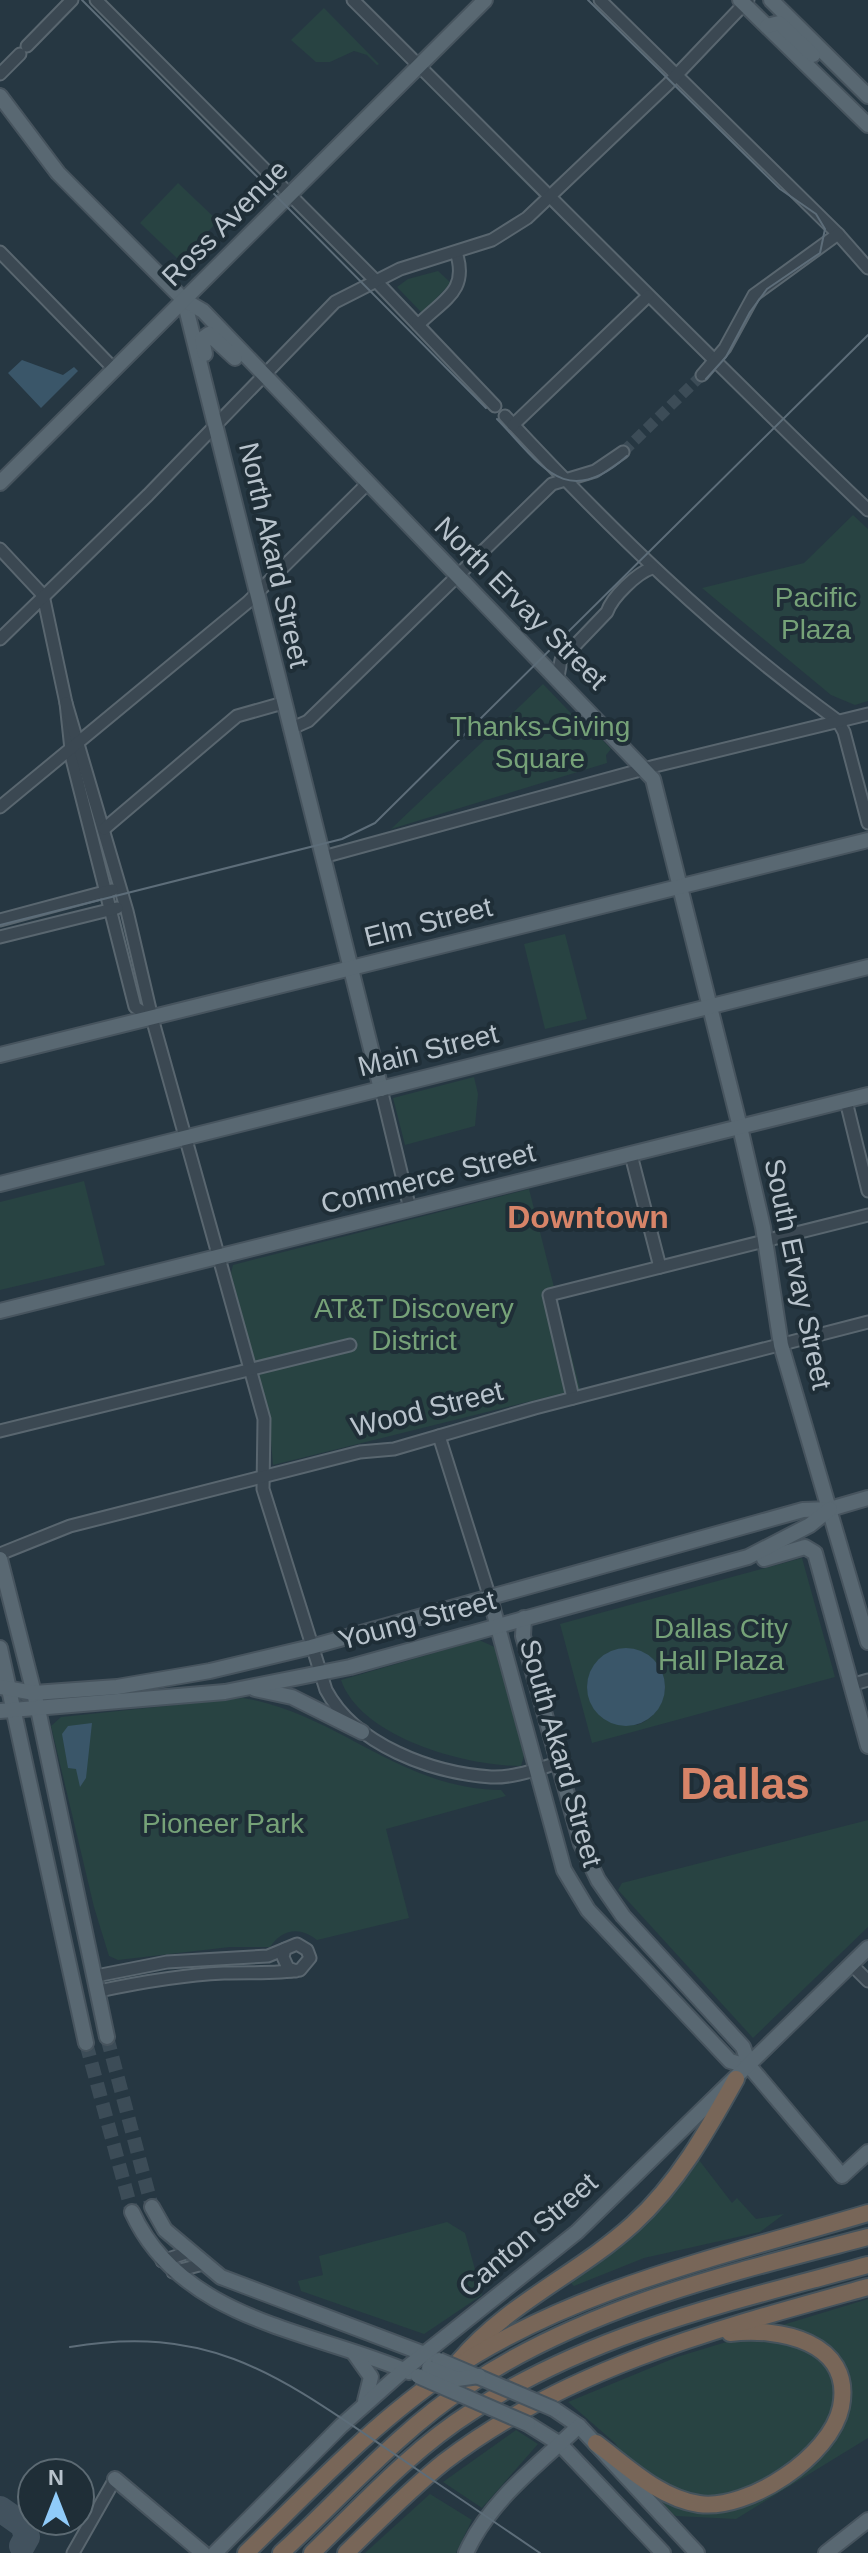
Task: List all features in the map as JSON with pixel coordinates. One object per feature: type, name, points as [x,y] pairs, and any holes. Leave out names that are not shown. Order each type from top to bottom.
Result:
[{"type":"highway","points":[[246,2553],[389,2416],[428,2366],[483,2333],[633,2224],[687,2162],[736,2079]]},
{"type":"highway","points":[[428,2366],[618,2287],[868,2213]]},
{"type":"highway","points":[[281,2553],[444,2403],[519,2357],[647,2298],[868,2237]]},
{"type":"highway","points":[[312,2553],[437,2436],[469,2412],[557,2363],[650,2326],[868,2265]]},
{"type":"highway","points":[[346,2553],[409,2492],[494,2429],[585,2379],[696,2337],[868,2287]]},
{"type":"highway","points":[[596,2443],[667,2494],[699,2504],[715,2504],[736,2501],[768,2488],[826,2436],[836,2421],[842,2395],[838,2376],[822,2350],[793,2335],[761,2331],[696,2337]]},
{"type":"main road","name":"Ross Avenue","points":[[0,483],[485,0]]},
{"type":"main road","points":[[771,0],[868,96]]},
{"type":"main road","points":[[744,1],[868,125]]},
{"type":"main road","points":[[767,26],[779,23],[835,76],[855,83]]},
{"type":"main road","points":[[0,96],[58,173],[184,300]]},
{"type":"main road","name":"North Ervay Street","points":[[184,300],[203,311],[653,779],[710,1008]]},
{"type":"main road","name":"North Akard Street","points":[[184,300],[381,1089]]},
{"type":"main road","points":[[204,377],[208,367],[202,339],[206,335],[245,368],[261,372]]},
{"type":"main road","name":"Elm Street","points":[[0,1055],[868,840]]},
{"type":"main road","name":"Main Street","points":[[0,1184],[868,967]]},
{"type":"main road","name":"South Ervay Street","points":[[710,1008],[764,1240],[781,1345],[868,1642]]},
{"type":"main road","name":"Commerce Street","points":[[0,1311],[868,1095]]},
{"type":"main road","name":"Young Street","points":[[5,1689],[34,1693],[168,1679],[311,1647],[803,1510],[830,1509],[868,1498]]},
{"type":"main road","name":"Young Street","points":[[7,1710],[162,1700],[251,1688],[319,1673],[718,1567],[772,1547],[830,1509]]},
{"type":"main road","points":[[718,1567],[805,1547],[813,1550],[868,1746]]},
{"type":"main road","points":[[0,1556],[38,1709],[107,2037]]},
{"type":"main road","name":"South Akard Street","points":[[490,1598],[564,1870],[588,1910],[730,2061],[750,2067]]},
{"type":"main road","name":"South Akard Street","points":[[524,1618],[523,1636],[558,1763],[581,1844],[598,1880],[623,1916],[743,2047],[750,2067],[842,2176],[868,2152]]},
{"type":"main road","points":[[0,1648],[7,1710],[86,2043]]},
{"type":"main road","points":[[251,1688],[292,1697],[362,1732]]},
{"type":"main road","points":[[55,1907],[80,1900]]},
{"type":"main road","name":"Canton Street","points":[[215,2553],[358,2411],[428,2366],[577,2232],[750,2067],[868,1948]]},
{"type":"main road","points":[[70,1971],[81,1984],[99,1991]]},
{"type":"main road","points":[[152,2207],[165,2230],[203,2264],[249,2290],[360,2327],[560,2444],[663,2553]]},
{"type":"main road","points":[[132,2212],[149,2246],[168,2266],[216,2303],[344,2346],[479,2376],[554,2409],[579,2426],[596,2443],[697,2553]]},
{"type":"main road","points":[[344,2346],[366,2365],[371,2377],[367,2397],[358,2411]]},
{"type":"main road","points":[[466,2553],[514,2486],[579,2426]]},
{"type":"main road","points":[[115,2479],[203,2553]]},
{"type":"main road","points":[[826,2553],[868,2520]]},
{"type":"street","points":[[0,74],[72,0]]},
{"type":"street","points":[[96,0],[375,280],[495,406]]},
{"type":"street","points":[[353,0],[714,362],[868,510]]},
{"type":"street","points":[[600,0],[838,234],[868,268]]},
{"type":"street","points":[[0,639],[217,425],[261,372],[335,302],[375,280],[507,232],[552,197],[677,75],[744,1]]},
{"type":"street","points":[[702,375],[714,362],[754,295],[838,234]]},
{"type":"street","points":[[0,252],[114,369]]},
{"type":"street","points":[[418,325],[459,284],[462,272],[456,252]]},
{"type":"street","points":[[648,296],[509,420],[652,568],[764,666],[838,721],[844,732],[868,823]]},
{"type":"street","points":[[290,729],[308,721],[552,484],[595,471],[623,452]]},
{"type":"street","points":[[0,807],[256,593],[367,484]]},
{"type":"street","points":[[0,549],[43,595],[135,1007],[152,1018]]},
{"type":"street","points":[[558,677],[561,660],[607,612],[610,604],[641,573],[652,568]]},
{"type":"street","points":[[104,829],[237,716],[283,703]]},
{"type":"street","points":[[323,857],[645,770],[868,714]]},
{"type":"street","points":[[75,745],[104,829],[152,1018],[251,1369],[264,1419],[263,1489],[319,1673],[342,1716],[362,1732],[407,1756],[462,1773],[494,1777],[558,1763]]},
{"type":"street","points":[[0,920],[120,888]]},
{"type":"street","points":[[0,937],[125,906]]},
{"type":"street","points":[[381,1089],[410,1209]]},
{"type":"street","points":[[846,1101],[868,1191]]},
{"type":"street","points":[[631,1155],[660,1267]]},
{"type":"street","points":[[573,1398],[549,1295],[868,1215]]},
{"type":"street","name":"Wood Street","points":[[0,1556],[70,1526],[439,1436],[868,1322]]},
{"type":"street","points":[[0,1431],[350,1345]]},
{"type":"street","name":"South Akard Street","points":[[439,1436],[490,1598]]},
{"type":"street","points":[[851,1685],[868,1680]]},
{"type":"street","points":[[96,1976],[181,1960],[268,1956],[297,1944],[309,1954],[307,1966],[296,1971],[182,1976],[99,1991]]},
{"type":"street","points":[[285,1949],[285,1965],[296,1971]]},
{"type":"street","points":[[852,1965],[868,1981]]},
{"type":"street","points":[[168,2266],[189,2252]]},
{"type":"street","points":[[168,2266],[203,2264]]},
{"type":"street","points":[[73,2553],[115,2479]]},
{"type":"green space","points":[[324,8],[379,64],[367,55],[354,51],[330,62],[316,62],[291,40]]},
{"type":"green space","points":[[178,183],[218,221],[180,261],[140,223]]},
{"type":"green space","points":[[438,271],[451,283],[422,313],[397,287],[408,279]]},
{"type":"green space","name":"Pacific Plaza","points":[[853,515],[868,529],[868,701],[855,705],[831,695],[702,588],[804,563]]},
{"type":"green space","name":"Thanks-Giving Square","points":[[543,684],[586,729],[590,727],[611,749],[606,755],[607,763],[391,829]]},
{"type":"green space","points":[[565,934],[587,1019],[545,1029],[524,944]]},
{"type":"green space","points":[[474,1077],[478,1094],[475,1126],[405,1145],[393,1098]]},
{"type":"green space","points":[[84,1181],[105,1265],[0,1290],[0,1202]]},
{"type":"green space","name":"AT&T Discovery District","points":[[529,1189],[580,1389],[273,1465],[269,1417],[231,1273],[233,1265]]},
{"type":"green space","name":"Dallas City Hall Plaza","points":[[802,1558],[835,1677],[592,1743],[560,1624]],"holes":[[[609,1652],[658,1664],[664,1691],[659,1707],[646,1720],[637,1725],[595,1710],[588,1694],[588,1678],[602,1657]]]},
{"type":"green space","points":[[479,1640],[497,1648],[524,1756],[521,1766],[472,1761],[418,1745],[392,1733],[370,1718],[352,1700],[341,1680]]},
{"type":"green space","name":"Pioneer Park","points":[[243,1698],[309,1719],[400,1765],[431,1777],[465,1786],[501,1790],[506,1796],[386,1829],[409,1918],[317,1940],[298,1931],[286,1933],[270,1947],[230,1947],[118,1960],[109,1956],[94,1907],[51,1726],[61,1717]]},
{"type":"green space","points":[[868,1820],[868,1927],[753,2038],[618,1890],[622,1883]]},
{"type":"green space","points":[[699,2160],[732,2203],[737,2198],[756,2219],[784,2214],[760,2232],[644,2258],[574,2286],[569,2281],[640,2227],[671,2196]]},
{"type":"green space","points":[[447,2222],[465,2233],[482,2295],[424,2334],[301,2291],[298,2281],[323,2275],[319,2256]]},
{"type":"green space","points":[[868,2299],[868,2438],[736,2519],[676,2516],[658,2505],[615,2443],[568,2402],[677,2357]]},
{"type":"green space","points":[[516,2430],[538,2444],[482,2508],[443,2482]]},
{"type":"green space","points":[[430,2494],[472,2520],[456,2553],[365,2553]]},
{"type":"water","points":[[22,360],[63,375],[74,367],[78,371],[41,408],[8,373]]},
{"type":"water","points":[[626,1648],[641,1651],[654,1659],[662,1672],[665,1687],[662,1702],[654,1715],[641,1723],[626,1726],[611,1723],[598,1715],[590,1702],[587,1687],[590,1672],[598,1659],[611,1651]]},
{"type":"water","points":[[92,1723],[86,1778],[80,1787],[76,1769],[68,1768],[62,1734],[68,1726]]},
{"type":"taxiway","points":[[0,2509],[23,2525],[27,2537],[22,2546]]},
{"type":"tunnel","points":[[623,452],[702,375]]},
{"type":"tunnel","points":[[107,2037],[152,2207]]},
{"type":"tunnel","points":[[86,2043],[132,2212]]},
{"type":"tram line","points":[[82,0],[486,408]]},
{"type":"tram line","points":[[588,0],[780,189],[816,214],[825,229],[820,253],[767,289],[750,312],[726,357],[706,379]]},
{"type":"tram line","points":[[0,925],[342,839],[375,823],[868,335]]},
{"type":"tram line","points":[[497,419],[541,465],[570,481],[587,480],[605,472],[627,456]]},
{"type":"tram line","points":[[70,2347],[119,2342],[162,2343],[201,2349],[238,2361],[308,2397],[540,2553]]},
{"type":"district","name":"Downtown","points":[[588,1217]]},
{"type":"district","name":"Dallas","points":[[745,1783]]}]
